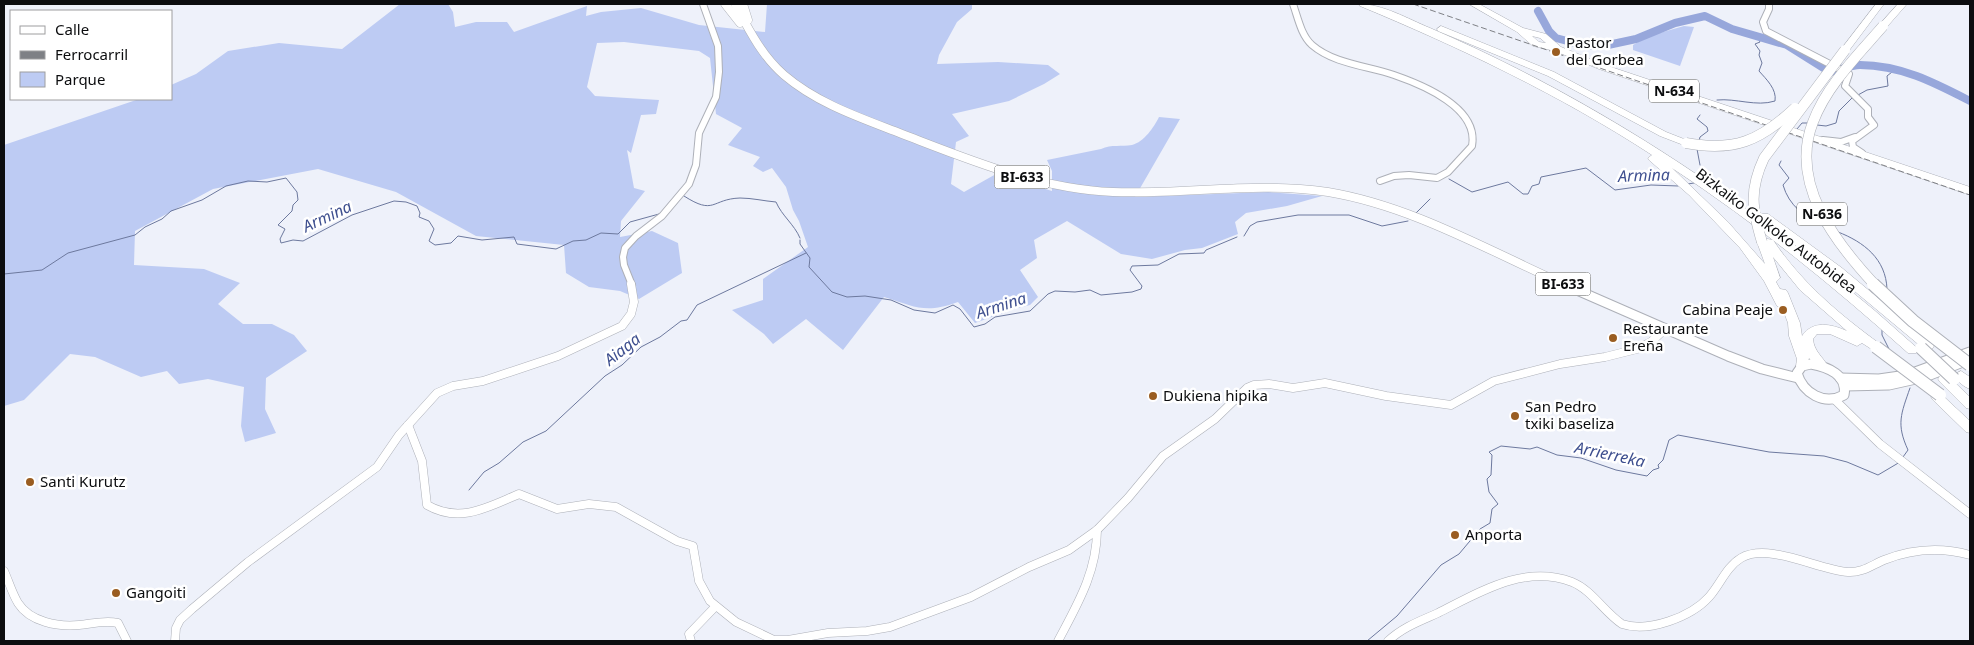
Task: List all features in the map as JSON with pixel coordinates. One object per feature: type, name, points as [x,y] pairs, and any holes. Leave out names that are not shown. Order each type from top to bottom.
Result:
[{"type":"highway","name":"Bizkaiko Golkoko Autobidea","points":[[1363,4],[1480,54],[1584,109],[1674,163],[1749,215],[1920,348]]},
{"type":"highway","name":"Bizkaiko Golkoko Autobidea","points":[[1375,4],[1464,42],[1552,85],[1634,131],[1719,186],[1838,271],[1920,348]]},
{"type":"highway","name":"N-634","points":[[1473,4],[1534,37],[1536,44],[1546,44],[1602,67],[1970,191]]},
{"type":"highway","points":[[1797,342],[1791,316],[1766,243],[1752,193],[1756,174],[1764,158],[1816,92],[1880,4]]},
{"type":"highway","name":"N-636","points":[[1903,4],[1846,70],[1812,123],[1806,150],[1808,174],[1811,188],[1831,231],[1861,271],[1886,298],[1914,323],[1970,365]]},
{"type":"highway","points":[[1390,10],[1525,62],[1585,91],[1663,134],[1686,143],[1718,148],[1747,142],[1776,126],[1816,92]]},
{"type":"highway","points":[[1584,109],[1664,166],[1701,200],[1758,261],[1769,276],[1781,303]]},
{"type":"highway","points":[[1766,243],[1802,287],[1835,317],[1938,396],[1970,428]]},
{"type":"highway","points":[[1787,318],[1803,359],[1802,366]]},
{"type":"highway","points":[[1822,366],[1812,355],[1806,344],[1807,337],[1814,330],[1822,328],[1842,332],[1875,349]]},
{"type":"highway","points":[[1920,348],[1957,380],[1970,394]]},
{"type":"highway","points":[[1920,348],[1957,380],[1970,404]]},
{"type":"main road","points":[[725,4],[753,39]]},
{"type":"main road","name":"BI-633","points":[[734,4],[753,39],[778,70],[813,95],[847,112],[1002,171],[1062,187],[1113,192],[1276,187],[1310,190],[1361,199],[1426,222],[1746,364],[1798,378]]},
{"type":"main road","points":[[743,4],[748,18],[749,30]]},
{"type":"main road","points":[[1842,382],[1879,379],[1907,374],[1970,352]]},
{"type":"main road","points":[[1842,382],[1844,395],[1835,400],[1820,398],[1806,390],[1798,378],[1798,369],[1811,364],[1822,366],[1842,382],[1889,385],[1925,377],[1970,359]]},
{"type":"street","points":[[175,641],[176,628],[180,620],[248,562],[370,474],[388,454],[394,442],[431,398],[442,390],[483,381],[558,356],[622,326],[628,319],[632,312],[635,297],[623,260],[625,248],[659,219],[685,190],[692,179],[696,168],[700,130],[710,113],[719,83],[717,41],[705,17],[703,4]]},
{"type":"street","points":[[1293,4],[1301,28],[1317,49],[1406,80],[1455,106],[1463,112],[1468,122],[1473,134],[1472,146],[1448,172],[1437,178],[1409,175],[1394,176],[1380,181]]},
{"type":"street","points":[[1770,4],[1763,22],[1766,31],[1845,70],[1850,75],[1844,84],[1868,109],[1868,117],[1874,125],[1871,129],[1863,131],[1860,137],[1852,142],[1856,149],[1904,169]]},
{"type":"street","points":[[1817,139],[1841,142],[1860,137]]},
{"type":"street","points":[[408,425],[410,438],[422,460],[424,473],[423,491],[427,504],[439,512],[476,514],[519,494],[557,509],[589,504],[616,507],[677,541],[694,546],[699,581],[708,599],[720,613],[774,640],[788,640],[838,632],[878,630],[902,623],[971,597],[1069,550],[1097,530],[1133,492],[1163,456],[1189,435],[1215,418],[1247,388],[1254,385],[1269,384],[1293,388],[1325,382],[1386,396],[1451,405],[1494,382],[1560,364],[1605,357],[1636,349],[1651,342],[1666,328]]},
{"type":"street","points":[[1835,400],[1861,427],[1893,455],[1970,514]]},
{"type":"street","points":[[1058,641],[1090,576],[1098,541],[1097,530]]},
{"type":"street","points":[[1388,641],[1398,631],[1468,597],[1506,582],[1531,575],[1548,574],[1576,584],[1595,598],[1610,615],[1632,629],[1680,615],[1703,602],[1736,562],[1743,557],[1753,554],[1777,555],[1849,572],[1861,572],[1882,562],[1912,552],[1943,550],[1970,555]]},
{"type":"street","points":[[4,571],[20,606],[32,616],[41,620],[75,625],[109,620],[118,623],[127,641]]},
{"type":"street","points":[[690,641],[690,634],[714,608]]},
{"type":"green space","points":[[400,4],[448,4],[453,12],[455,27],[476,22],[507,22],[514,32],[587,6],[586,16],[601,12],[641,8],[699,25],[765,32],[767,4],[972,4],[972,9],[957,22],[939,55],[937,64],[998,62],[1048,65],[1060,74],[1009,101],[952,114],[969,136],[956,142],[951,184],[964,192],[996,174],[1052,191],[1052,171],[1047,160],[1109,147],[1132,145],[1141,141],[1148,134],[1159,117],[1180,119],[1135,197],[1268,192],[1322,196],[1287,206],[1246,213],[1235,222],[1238,234],[1202,248],[1185,250],[1152,259],[1121,254],[1067,221],[1034,240],[1037,258],[1020,270],[1038,297],[1030,305],[975,323],[958,302],[937,308],[921,308],[884,297],[843,350],[806,319],[773,344],[764,334],[732,310],[763,300],[763,279],[808,247],[786,187],[772,168],[763,172],[753,166],[760,157],[728,145],[742,128],[716,114],[710,58],[699,51],[624,42],[597,43],[587,87],[595,96],[659,100],[656,114],[641,115],[631,153],[627,150],[634,188],[645,191],[621,221],[620,237],[652,231],[678,243],[682,273],[639,299],[620,291],[589,287],[566,273],[564,245],[476,236],[396,192],[318,169],[213,189],[135,231],[134,265],[204,269],[240,283],[218,304],[243,324],[272,324],[294,335],[307,351],[266,378],[265,409],[276,433],[245,442],[241,426],[244,387],[208,379],[179,384],[167,371],[141,377],[95,357],[70,354],[24,400],[4,406],[4,145],[136,100],[172,100],[172,85],[196,74],[228,51],[279,43],[342,49]]},
{"type":"green space","points":[[1684,26],[1694,27],[1680,66],[1633,50],[1633,45],[1649,36]]},
{"type":"waterway","points":[[1538,11],[1549,31],[1556,38],[1586,46],[1608,45],[1636,39],[1675,23],[1705,16],[1732,29],[1787,45],[1830,72],[1857,65],[1890,68],[1917,76],[1970,101]]},
{"type":"waterway","name":"Armina","points":[[1717,100],[1753,103],[1775,101],[1773,88],[1759,71],[1762,63],[1759,55],[1760,51],[1755,44],[1760,42],[1757,35]]},
{"type":"waterway","name":"Arrierreka","points":[[1858,95],[1867,90],[1888,86],[1887,76],[1892,72],[1903,70]]},
{"type":"waterway","name":"Arrierreka","points":[[1817,125],[1826,126],[1836,123],[1839,111],[1852,98]]},
{"type":"waterway","name":"Armina","points":[[1699,141],[1700,137],[1708,131],[1707,127],[1697,119],[1700,115]]},
{"type":"waterway","name":"Arrierreka","points":[[1797,129],[1802,123],[1808,123]]},
{"type":"waterway","name":"Armina","points":[[1697,149],[1700,165]]},
{"type":"waterway","name":"Arrierreka","points":[[1781,161],[1779,165],[1789,178],[1783,185],[1789,199],[1804,215],[1823,226]]},
{"type":"waterway","name":"Armina","points":[[1449,179],[1472,192],[1508,182],[1523,194],[1528,194],[1532,186],[1539,184],[1541,177],[1586,168],[1615,190],[1651,185],[1678,186]]},
{"type":"waterway","name":"Armina","points":[[4,274],[42,270],[68,253],[135,235],[145,227],[162,219],[171,211],[202,200],[226,186],[248,181],[267,182],[286,178],[297,192],[298,200],[293,205],[292,211],[278,225],[285,229],[280,239],[281,243],[293,240],[303,241],[352,215],[394,201],[406,202],[417,206],[420,213],[419,217],[429,221],[434,229],[429,241],[435,245],[451,243],[458,236],[482,240],[514,237],[517,244],[556,249],[573,241],[586,240],[601,233],[618,234],[630,222],[659,214]]},
{"type":"waterway","name":"Armina","points":[[1688,184],[1694,183]]},
{"type":"waterway","name":"Armina","points":[[684,196],[694,202],[708,206],[740,198],[776,202],[800,238]]},
{"type":"waterway","name":"Armina","points":[[1416,213],[1430,199]]},
{"type":"waterway","name":"Armina","points":[[1244,236],[1250,226],[1257,222],[1298,215],[1349,215],[1382,226],[1408,221]]},
{"type":"waterway","name":"Arrierreka","points":[[1838,232],[1848,236],[1872,253],[1883,269],[1887,289]]},
{"type":"waterway","name":"Armina","points":[[800,240],[800,244],[810,258],[809,267],[832,292],[847,297],[865,296],[891,300],[914,310],[935,313],[953,305],[960,309],[974,327],[985,324],[995,317],[1030,311],[1048,294],[1055,291],[1075,292],[1090,290],[1101,295],[1132,292],[1141,289],[1142,286],[1130,270],[1132,266],[1158,265],[1179,254],[1204,253],[1206,250],[1237,237]]},
{"type":"waterway","name":"Aiaga","points":[[469,490],[484,472],[499,463],[523,442],[546,431],[605,376],[622,365],[641,347],[660,337],[681,321],[687,320],[697,305],[806,253]]},
{"type":"waterway","name":"Arrierreka","points":[[1882,330],[1882,335],[1889,349]]},
{"type":"waterway","name":"Arrierreka","points":[[1903,457],[1908,450],[1902,433],[1901,419],[1910,388]]},
{"type":"waterway","name":"Arrierreka","points":[[1367,641],[1397,616],[1441,565],[1459,554],[1480,529],[1490,523],[1492,509],[1498,504],[1489,492],[1487,479],[1491,475],[1492,455],[1489,452],[1501,446],[1530,449],[1537,447],[1557,455],[1581,458],[1616,470],[1647,476],[1653,470],[1659,468],[1658,465],[1663,460],[1669,440],[1678,435],[1769,452],[1824,456],[1847,462],[1878,475],[1900,462]]},
{"type":"railway","points":[[1413,4],[1970,195]]},
{"type":"place","name":"Pastor del Gorbea","points":[[1556,52]]},
{"type":"place","name":"Cabina Peaje","points":[[1783,310]]},
{"type":"place","name":"Restaurante Ereña","points":[[1613,338]]},
{"type":"place","name":"Dukiena hipika","points":[[1153,396]]},
{"type":"place","name":"San Pedro txiki baseliza","points":[[1515,416]]},
{"type":"place","name":"Santi Kurutz","points":[[30,482]]},
{"type":"place","name":"Anporta","points":[[1455,535]]},
{"type":"place","name":"Gangoiti","points":[[116,593]]}]
